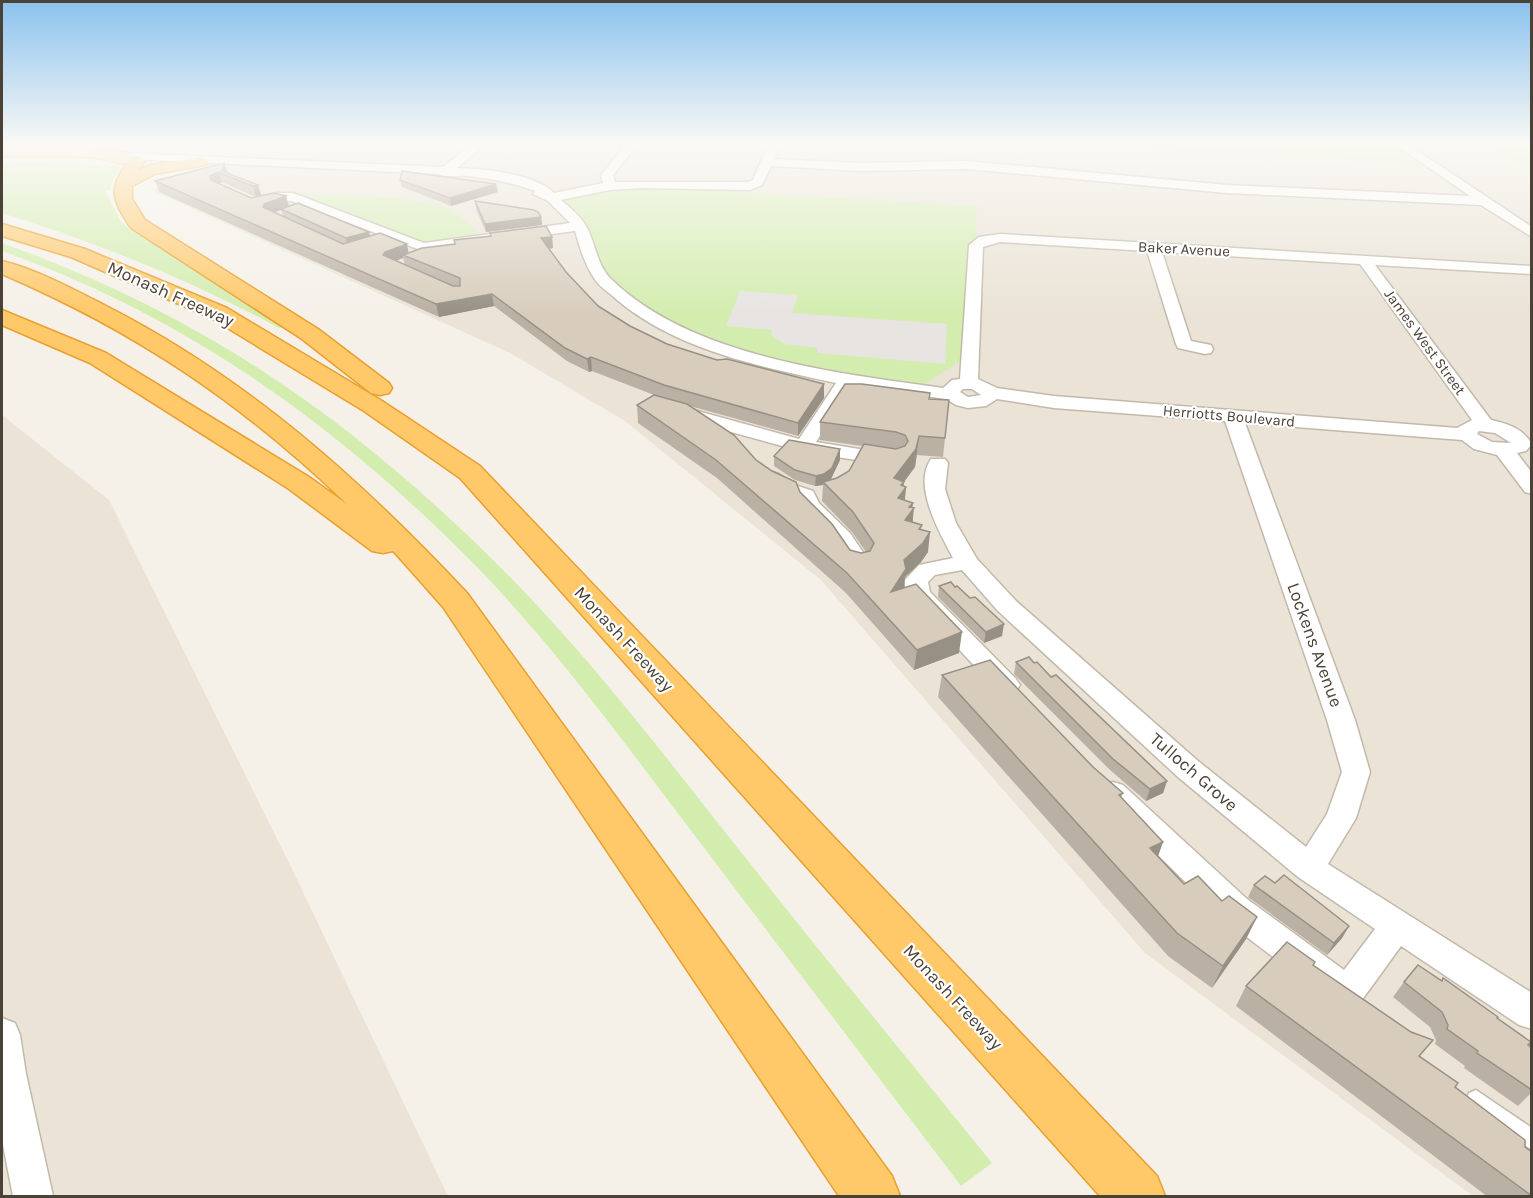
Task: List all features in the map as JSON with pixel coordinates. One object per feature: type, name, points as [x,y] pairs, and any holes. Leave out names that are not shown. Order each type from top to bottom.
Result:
[{"type":"highway","points":[[123,201],[138,224],[310,334],[436,432],[470,472]]},
{"type":"highway","name":"Monash Freeway","points":[[2,230],[78,253],[219,312],[373,405],[470,472],[1137,1197]]},
{"type":"highway","points":[[2,267],[113,318],[158,344],[233,393],[271,422],[363,501],[405,543],[455,600],[872,1197]]},
{"type":"highway","points":[[2,317],[98,358],[145,386],[299,483],[455,600]]},
{"type":"street","points":[[304,201],[422,251],[580,226]]},
{"type":"street","points":[[552,201],[580,226],[590,257],[603,280],[642,311],[712,345],[780,366],[848,380],[950,394],[963,401],[977,402],[987,399],[991,393],[981,386],[969,383],[954,386],[950,394]]},
{"type":"street","points":[[1487,201],[1532,233]]},
{"type":"street","name":"Baker Avenue","points":[[969,383],[974,263],[976,245],[980,242],[1000,238],[1532,270]]},
{"type":"street","points":[[1153,247],[1184,345]]},
{"type":"street","name":"James West Street","points":[[1364,260],[1485,425]]},
{"type":"street","points":[[1165,346],[1184,345],[1205,349]]},
{"type":"street","points":[[804,446],[848,380]]},
{"type":"street","name":"Herriotts Boulevard","points":[[991,393],[1054,402],[1467,435]]},
{"type":"street","points":[[664,407],[804,446],[894,459]]},
{"type":"street","name":"Lockens Avenue","points":[[1233,417],[1341,720],[1356,772],[1341,818],[1309,868]]},
{"type":"street","points":[[1519,443],[1477,443],[1467,435],[1466,430],[1469,427],[1485,425],[1506,430],[1519,443],[1532,488]]},
{"type":"street","points":[[760,435],[749,457],[785,488],[806,495],[828,495]]},
{"type":"street","points":[[845,474],[854,454]]},
{"type":"street","name":"Tulloch Grove","points":[[938,463],[935,489],[945,524],[967,562],[1007,606],[1188,769],[1309,868],[1532,1013]]},
{"type":"street","points":[[806,495],[809,505],[842,538],[858,564]]},
{"type":"street","points":[[967,562],[927,570],[916,581],[919,594],[1025,704]]},
{"type":"street","points":[[1089,771],[1147,822],[1235,909],[1377,1014]]},
{"type":"street","points":[[1347,993],[1396,926]]},
{"type":"street","points":[[2,1035],[33,1197]]},
{"type":"lane","points":[[293,209],[311,203]]},
{"type":"lane","points":[[1476,1100],[1532,1140]]},
{"type":"shaded area","points":[[175,201],[1531,201],[1531,1196],[1473,1196],[1145,953],[821,580],[625,421],[510,353]]},
{"type":"shaded area","points":[[740,291],[798,295],[792,313],[947,324],[945,364],[817,353],[817,348],[785,344],[771,335],[772,330],[726,326]]},
{"type":"shaded area","points":[[2,415],[109,500],[292,869],[448,1196],[2,1196]]},
{"type":"green space","points":[[2,201],[110,201],[120,220],[130,230],[287,326],[279,328],[178,278],[73,237],[2,213]]},
{"type":"green space","points":[[319,201],[420,201],[437,205],[459,215],[481,237],[428,244]]},
{"type":"green space","points":[[553,201],[890,201],[977,206],[970,355],[917,389],[780,366],[669,326],[603,280],[580,226]]},
{"type":"green space","points":[[2,243],[74,271],[208,337],[270,376],[329,418],[444,513],[534,601],[598,674],[992,1163],[961,1186],[567,670],[538,634],[476,566],[424,515],[314,422],[257,381],[197,343],[135,308],[70,278],[2,251]]},
{"type":"building","points":[[200,201],[273,201],[264,204],[263,207],[343,244],[380,233],[407,244],[385,252],[383,255],[453,286],[460,286],[460,278],[403,255],[422,248],[455,244],[454,240],[546,226],[552,237],[541,238],[566,272],[598,306],[630,326],[667,344],[717,360],[727,359],[824,384],[798,423],[664,385],[591,357],[587,359],[565,348],[492,294],[436,304]]},
{"type":"building","points":[[475,201],[534,210],[541,217],[485,224]]},
{"type":"building","points":[[298,203],[369,232],[346,238],[281,209]]},
{"type":"building","points":[[845,384],[930,393],[929,399],[949,400],[945,438],[919,436],[916,449],[894,478],[904,482],[901,485],[906,487],[898,498],[913,503],[909,507],[914,508],[905,520],[922,525],[919,529],[930,532],[923,543],[904,560],[906,569],[891,592],[916,584],[962,632],[917,650],[847,573],[716,460],[637,405],[654,395],[687,404],[734,435],[756,460],[772,471],[796,482],[800,492],[832,524],[850,550],[861,553],[870,551],[874,543],[853,512],[823,482],[849,471],[864,444],[896,449],[905,446],[908,441],[905,435],[896,432],[820,422]]},
{"type":"building","points":[[789,440],[840,449],[832,468],[816,476],[795,470],[774,456]]},
{"type":"building","points":[[951,582],[970,598],[975,597],[1004,624],[986,632],[939,586]]},
{"type":"building","points":[[1029,657],[1051,677],[1056,675],[1167,781],[1150,789],[1113,759],[1016,662]]},
{"type":"building","points":[[990,660],[1093,767],[1123,793],[1119,795],[1163,842],[1150,848],[1184,884],[1198,876],[1222,901],[1229,896],[1257,917],[1223,966],[1177,933],[942,675]]},
{"type":"building","points":[[1284,875],[1349,926],[1334,943],[1254,885],[1265,876],[1275,883]]},
{"type":"building","points":[[1287,942],[1315,962],[1313,965],[1411,1032],[1433,1040],[1419,1056],[1458,1083],[1455,1087],[1525,1140],[1525,1147],[1532,1152],[1532,1196],[1246,986]]},
{"type":"building","points":[[1418,965],[1442,981],[1443,978],[1531,1042],[1528,1045],[1532,1048],[1532,1090],[1477,1053],[1478,1051],[1447,1029],[1448,1025],[1442,1012],[1404,982]]}]
